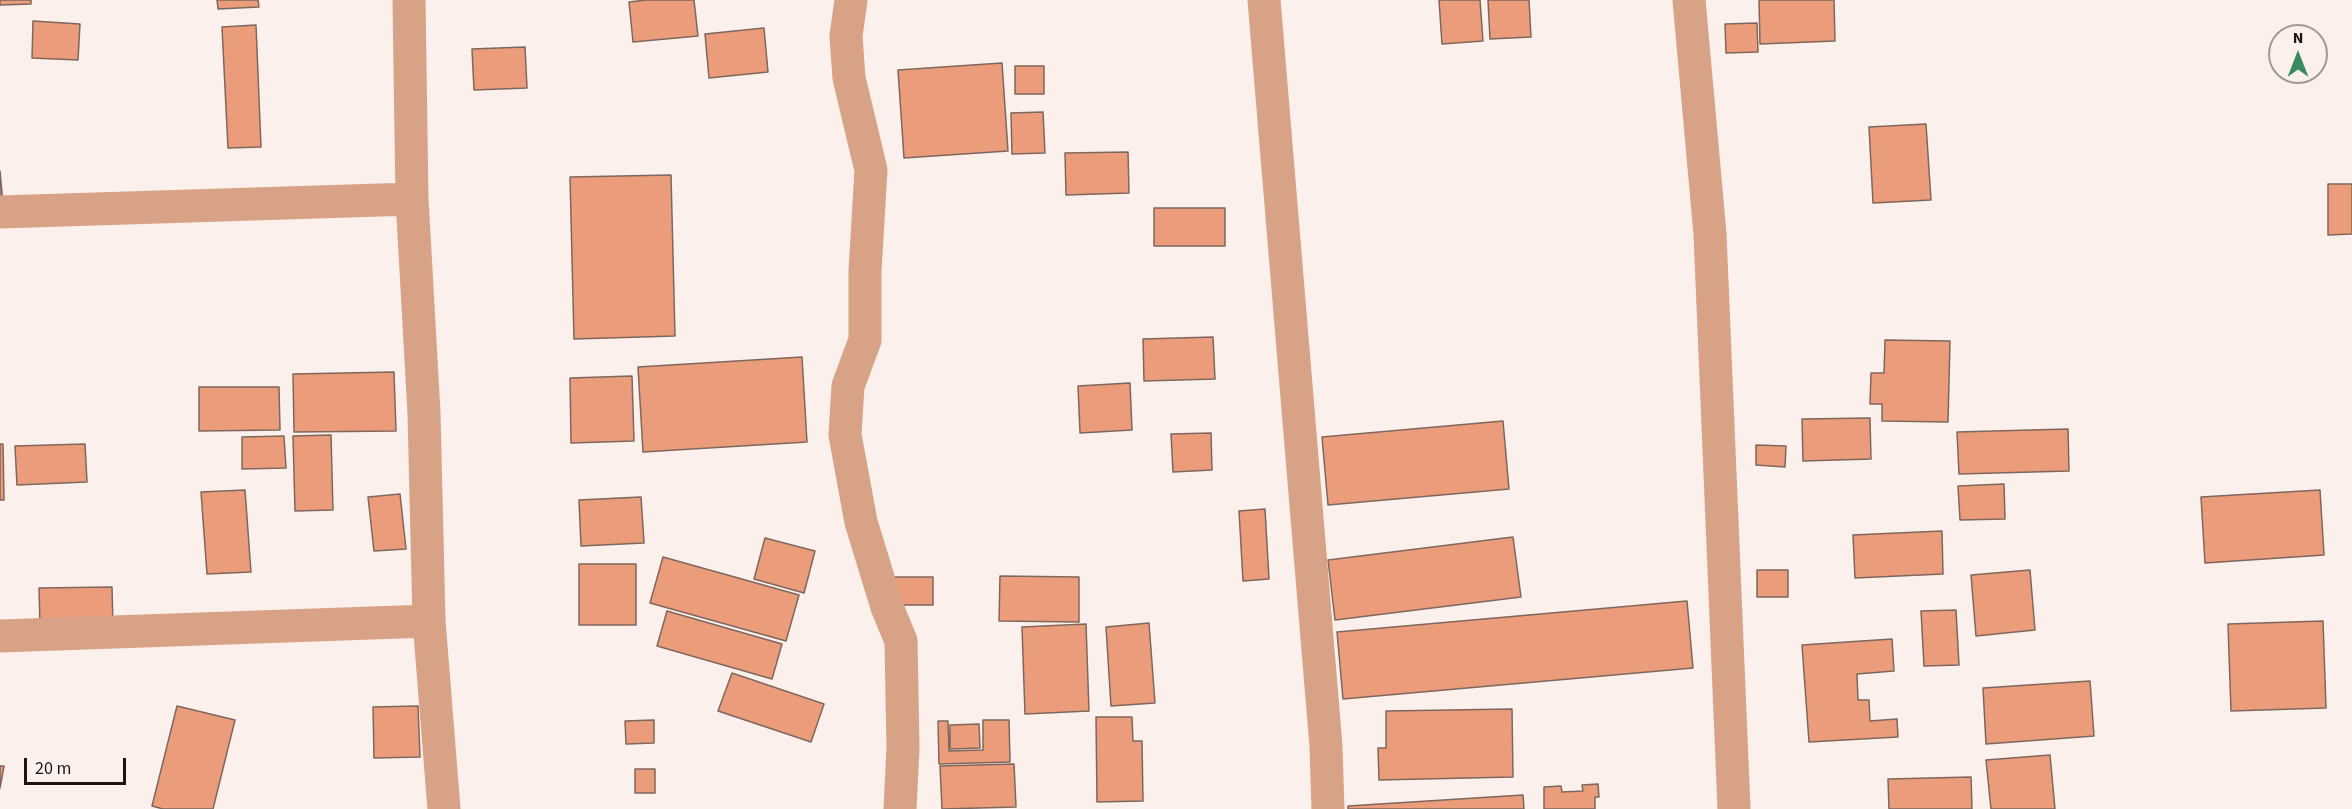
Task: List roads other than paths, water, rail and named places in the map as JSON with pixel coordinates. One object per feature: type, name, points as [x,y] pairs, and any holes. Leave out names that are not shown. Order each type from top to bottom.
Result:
[{"type":"street","points":[[409,0],[412,199],[424,413],[429,621],[444,809]]},
{"type":"street","points":[[850,0],[846,36],[849,78],[871,170],[865,271],[865,340],[848,386],[845,435],[861,522],[887,608],[901,641],[903,748],[900,809]]},
{"type":"street","points":[[1264,0],[1326,746],[1328,809]]},
{"type":"street","points":[[1689,0],[1710,234],[1734,809]]},
{"type":"street","points":[[0,212],[412,199]]},
{"type":"street","points":[[0,636],[429,621]]}]
